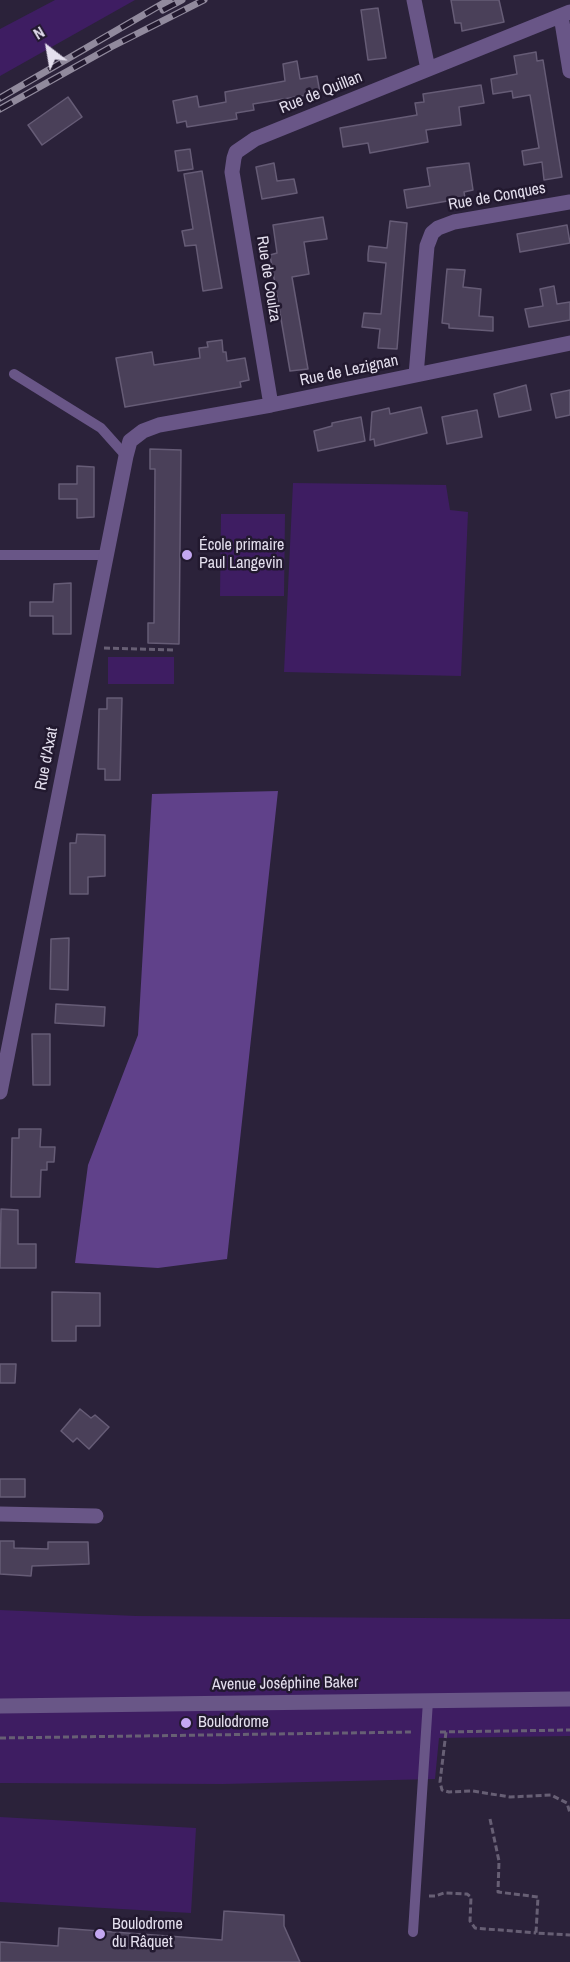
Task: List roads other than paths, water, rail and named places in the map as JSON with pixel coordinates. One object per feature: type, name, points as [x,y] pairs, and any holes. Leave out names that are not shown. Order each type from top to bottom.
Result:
[{"type":"street","points":[[414,0],[428,69]]},
{"type":"street","points":[[566,14],[570,71]]},
{"type":"street","name":"Rue de Quillan","points":[[234,158],[241,147],[255,139],[566,14]]},
{"type":"street","name":"Rue de Coulza","points":[[234,158],[233,180],[271,405]]},
{"type":"street","name":"Rue de Conques","points":[[416,375],[427,246],[432,233],[454,222],[570,202]]},
{"type":"street","name":"Rue de Lezignan","points":[[136,436],[159,425],[271,405],[570,343]]},
{"type":"street","name":"Rue d'Axat","points":[[0,1092],[126,456],[130,441],[136,436]]},
{"type":"street","points":[[0,1514],[96,1515]]},
{"type":"street","name":"Avenue Joséphine Baker","points":[[0,1706],[570,1699]]},
{"type":"lane","points":[[14,374],[101,428],[126,456]]},
{"type":"lane","points":[[0,555],[107,555]]},
{"type":"lane","points":[[413,1932],[428,1701]]},
{"type":"railway","points":[[0,98],[169,0]]},
{"type":"railway","points":[[163,10],[182,0]]},
{"type":"railway","points":[[0,109],[111,47],[204,0]]},
{"type":"place","name":"École primaire Paul Langevin","points":[[187,555]]},
{"type":"place","name":"Boulodrome","points":[[186,1723]]},
{"type":"place","name":"Boulodrome du Râquet","points":[[100,1934]]}]
